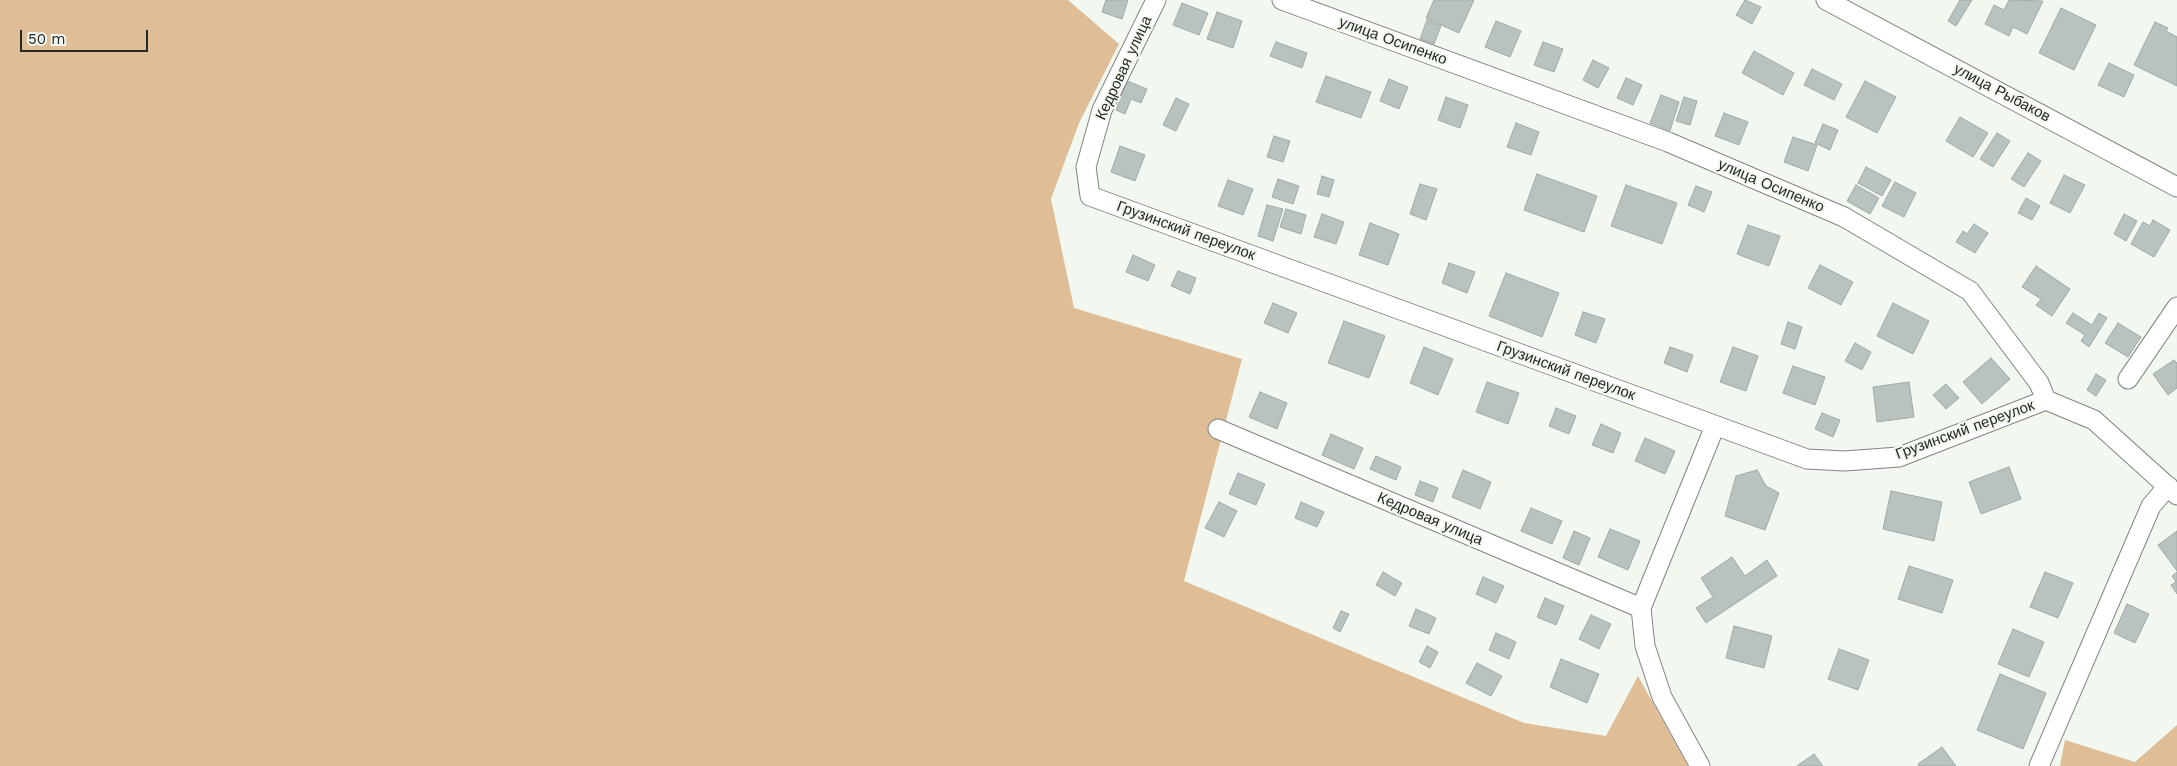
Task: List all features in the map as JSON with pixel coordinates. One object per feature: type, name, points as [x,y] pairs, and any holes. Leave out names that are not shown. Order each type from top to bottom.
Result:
[{"type":"street","name":"Кедровая улица","points":[[1090,196],[1086,167],[1102,110],[1156,0]]},
{"type":"street","name":"улица Осипенко","points":[[1282,0],[1668,142],[1844,217],[1970,291],[2039,383],[2046,400]]},
{"type":"street","name":"улица Рыбаков","points":[[1826,0],[2177,187]]},
{"type":"street","name":"Грузинский переулок","points":[[1090,196],[1807,459],[1844,461],[1899,457],[2046,400]]},
{"type":"street","points":[[2128,379],[2177,307]]},
{"type":"street","points":[[2039,766],[2151,506],[2172,490],[2094,420],[2046,400]]},
{"type":"street","points":[[1700,766],[1662,697],[1645,646],[1641,608],[1715,426]]},
{"type":"street","name":"Кедровая улица","points":[[1218,429],[1641,608]]},
{"type":"shaded area","points":[[0,0],[1068,0],[1119,44],[1079,123],[1051,199],[1074,308],[1242,359],[1184,581],[1524,723],[1606,736],[1638,676],[1688,766],[0,766]]},
{"type":"shaded area","points":[[2177,725],[2177,766],[2060,766],[2065,740],[2135,762]]},
{"type":"building","points":[[1106,0],[1128,0],[1122,19],[1102,12]]},
{"type":"building","points":[[1434,0],[1474,0],[1459,33],[1426,18]]},
{"type":"building","points":[[1745,0],[1761,7],[1752,24],[1736,15]]},
{"type":"building","points":[[1960,0],[1972,0],[1956,26],[1948,21]]},
{"type":"building","points":[[2009,0],[2043,1],[2027,34],[2013,27],[2009,36],[1985,24],[1994,5],[2004,10]]},
{"type":"building","points":[[1182,3],[1208,13],[1199,35],[1173,25]]},
{"type":"building","points":[[2061,8],[2096,25],[2074,70],[2039,53]]},
{"type":"building","points":[[1217,12],[1242,21],[1233,48],[1207,39]]},
{"type":"building","points":[[1427,20],[1441,26],[1434,44],[1420,39]]},
{"type":"building","points":[[1496,21],[1521,31],[1510,57],[1485,47]]},
{"type":"building","points":[[2155,22],[2168,28],[2166,31],[2177,37],[2177,86],[2134,65]]},
{"type":"building","points":[[1276,42],[1307,53],[1302,68],[1270,56]]},
{"type":"building","points":[[1543,42],[1563,49],[1554,72],[1534,65]]},
{"type":"building","points":[[1754,51],[1794,73],[1783,95],[1742,73]]},
{"type":"building","points":[[1593,60],[1609,68],[1598,88],[1583,80]]},
{"type":"building","points":[[2109,63],[2134,75],[2124,97],[2098,85]]},
{"type":"building","points":[[1812,69],[1842,84],[1834,100],[1804,85]]},
{"type":"building","points":[[1326,76],[1371,92],[1361,118],[1316,102]]},
{"type":"building","points":[[1626,78],[1642,85],[1633,105],[1617,98]]},
{"type":"building","points":[[1389,79],[1408,87],[1399,109],[1380,101]]},
{"type":"building","points":[[1127,81],[1147,89],[1141,103],[1131,99],[1125,114],[1116,110]]},
{"type":"building","points":[[1865,81],[1896,97],[1877,133],[1846,117]]},
{"type":"building","points":[[1661,95],[1679,102],[1670,131],[1650,123]]},
{"type":"building","points":[[1446,97],[1468,105],[1460,128],[1438,120]]},
{"type":"building","points":[[1684,97],[1697,101],[1690,125],[1676,121]]},
{"type":"building","points":[[1176,98],[1189,104],[1176,131],[1163,125]]},
{"type":"building","points":[[1724,113],[1748,122],[1739,145],[1715,136]]},
{"type":"building","points":[[1960,117],[1988,133],[1973,157],[1946,141]]},
{"type":"building","points":[[1516,123],[1539,132],[1531,155],[1507,147]]},
{"type":"building","points":[[1823,124],[1838,130],[1830,150],[1815,143]]},
{"type":"building","points":[[1997,133],[2010,141],[1993,167],[1980,159]]},
{"type":"building","points":[[1274,136],[1290,141],[1283,162],[1267,157]]},
{"type":"building","points":[[1793,137],[1817,145],[1808,171],[1784,162]]},
{"type":"building","points":[[1120,146],[1145,155],[1135,181],[1111,172]]},
{"type":"building","points":[[2028,153],[2041,161],[2024,187],[2011,179]]},
{"type":"building","points":[[1866,167],[1891,180],[1882,196],[1858,183]]},
{"type":"building","points":[[1537,174],[1597,196],[1584,232],[1524,210]]},
{"type":"building","points":[[2064,175],[2085,185],[2070,213],[2050,203]]},
{"type":"building","points":[[1322,176],[1334,180],[1329,197],[1317,194]]},
{"type":"building","points":[[1278,179],[1299,186],[1293,204],[1272,197]]},
{"type":"building","points":[[1228,180],[1253,189],[1243,215],[1218,206]]},
{"type":"building","points":[[1895,182],[1916,193],[1904,217],[1882,206]]},
{"type":"building","points":[[1420,184],[1437,189],[1426,220],[1410,214]]},
{"type":"building","points":[[1626,185],[1677,203],[1662,244],[1611,226]]},
{"type":"building","points":[[1856,185],[1879,198],[1870,214],[1847,201]]},
{"type":"building","points":[[1696,186],[1712,192],[1704,212],[1688,205]]},
{"type":"building","points":[[2026,198],[2040,206],[2032,220],[2018,213]]},
{"type":"building","points":[[1267,205],[1283,209],[1273,241],[1258,236]]},
{"type":"building","points":[[1286,209],[1306,215],[1301,234],[1280,227]]},
{"type":"building","points":[[1322,214],[1344,222],[1336,244],[1314,237]]},
{"type":"building","points":[[2124,214],[2137,221],[2126,241],[2114,234]]},
{"type":"building","points":[[2153,220],[2170,230],[2154,257],[2131,244],[2143,222],[2150,226]]},
{"type":"building","points":[[1370,223],[1399,234],[1388,265],[1359,255]]},
{"type":"building","points":[[1974,224],[1988,233],[1975,253],[1956,242],[1963,231],[1967,234]]},
{"type":"building","points":[[1748,225],[1780,236],[1769,266],[1737,254]]},
{"type":"building","points":[[1133,255],[1155,265],[1148,281],[1126,272]]},
{"type":"building","points":[[1449,263],[1475,272],[1467,293],[1442,283]]},
{"type":"building","points":[[1820,265],[1853,282],[1841,305],[1808,288]]},
{"type":"building","points":[[2036,266],[2070,289],[2052,316],[2036,305],[2041,299],[2022,287]]},
{"type":"building","points":[[1178,271],[1196,278],[1190,294],[1171,286]]},
{"type":"building","points":[[1506,273],[1559,293],[1542,337],[1489,316]]},
{"type":"building","points":[[1273,303],[1297,313],[1288,333],[1264,323]]},
{"type":"building","points":[[1893,303],[1929,321],[1913,354],[1877,336]]},
{"type":"building","points":[[1583,312],[1605,319],[1596,343],[1575,335]]},
{"type":"building","points":[[2073,313],[2092,325],[2099,313],[2107,318],[2089,347],[2081,341],[2085,335],[2066,323]]},
{"type":"building","points":[[1344,321],[1385,336],[1369,378],[1328,363]]},
{"type":"building","points":[[1788,322],[1802,327],[1795,349],[1781,344]]},
{"type":"building","points":[[2118,323],[2141,337],[2128,357],[2105,343]]},
{"type":"building","points":[[1855,343],[1871,352],[1862,370],[1845,361]]},
{"type":"building","points":[[1424,347],[1453,359],[1438,395],[1410,383]]},
{"type":"building","points":[[1670,347],[1693,355],[1687,372],[1664,363]]},
{"type":"building","points":[[1733,347],[1758,356],[1746,391],[1720,382]]},
{"type":"building","points":[[1991,358],[2010,379],[1982,404],[1963,382]]},
{"type":"building","points":[[2174,360],[2177,363],[2177,388],[2168,395],[2153,374]]},
{"type":"building","points":[[1793,366],[1825,377],[1815,405],[1783,393]]},
{"type":"building","points":[[2096,374],[2106,380],[2096,396],[2087,390]]},
{"type":"building","points":[[1487,382],[1519,393],[1508,424],[1476,412]]},
{"type":"building","points":[[1909,382],[1914,417],[1877,422],[1873,387]]},
{"type":"building","points":[[1946,384],[1959,398],[1946,409],[1933,395]]},
{"type":"building","points":[[1260,392],[1287,403],[1277,429],[1249,417]]},
{"type":"building","points":[[1556,408],[1576,416],[1569,434],[1549,426]]},
{"type":"building","points":[[1822,413],[1840,420],[1833,437],[1815,429]]},
{"type":"building","points":[[1601,424],[1621,433],[1613,453],[1592,445]]},
{"type":"building","points":[[1331,434],[1363,448],[1354,469],[1322,455]]},
{"type":"building","points":[[1645,438],[1675,451],[1665,474],[1635,461]]},
{"type":"building","points":[[1376,456],[1401,467],[1396,480],[1370,469]]},
{"type":"building","points":[[2009,467],[2021,499],[1981,514],[1969,482]]},
{"type":"building","points":[[1463,470],[1491,482],[1480,509],[1452,497]]},
{"type":"building","points":[[1757,470],[1766,486],[1779,493],[1765,530],[1725,516],[1736,476]]},
{"type":"building","points":[[1238,473],[1265,484],[1256,505],[1229,494]]},
{"type":"building","points":[[1420,481],[1438,488],[1433,502],[1415,495]]},
{"type":"building","points":[[1891,491],[1942,502],[1934,541],[1883,529]]},
{"type":"building","points":[[1219,502],[1237,511],[1224,537],[1205,528]]},
{"type":"building","points":[[1301,502],[1324,512],[1317,527],[1295,518]]},
{"type":"building","points":[[1531,508],[1562,521],[1552,544],[1521,531]]},
{"type":"building","points":[[1610,529],[1640,541],[1628,570],[1598,557]]},
{"type":"building","points":[[1574,531],[1590,538],[1579,565],[1563,558]]},
{"type":"building","points":[[2177,531],[2177,571],[2158,545]]},
{"type":"building","points":[[1732,557],[1745,576],[1767,560],[1777,576],[1706,623],[1696,608],[1713,597],[1701,578]]},
{"type":"building","points":[[1909,566],[1953,580],[1942,613],[1898,599]]},
{"type":"building","points":[[1383,572],[1402,583],[1395,596],[1376,585]]},
{"type":"building","points":[[2045,572],[2073,583],[2058,618],[2030,607]]},
{"type":"building","points":[[2177,572],[2177,594],[2171,585],[2176,582],[2172,576]]},
{"type":"building","points":[[1483,577],[1504,586],[1496,603],[1476,594]]},
{"type":"building","points":[[1545,598],[1564,606],[1556,625],[1537,617]]},
{"type":"building","points":[[2127,604],[2149,614],[2135,643],[2114,633]]},
{"type":"building","points":[[1416,609],[1436,618],[1429,634],[1409,626]]},
{"type":"building","points":[[1341,611],[1349,614],[1340,632],[1333,628]]},
{"type":"building","points":[[1591,615],[1611,624],[1599,649],[1579,639]]},
{"type":"building","points":[[1734,626],[1772,636],[1764,668],[1726,658]]},
{"type":"building","points":[[2013,629],[2044,642],[2029,677],[1998,664]]},
{"type":"building","points":[[1496,633],[1516,642],[1509,659],[1489,650]]},
{"type":"building","points":[[1427,646],[1438,652],[1430,668],[1419,662]]},
{"type":"building","points":[[1839,649],[1869,660],[1858,690],[1828,679]]},
{"type":"building","points":[[1561,659],[1599,674],[1587,703],[1550,687]]},
{"type":"building","points":[[1477,663],[1502,676],[1491,696],[1466,683]]},
{"type":"building","points":[[2000,674],[2046,693],[2023,749],[1977,730]]},
{"type":"building","points":[[1942,747],[1956,766],[1919,766],[1918,764]]},
{"type":"building","points":[[1814,754],[1823,766],[1797,766]]}]
